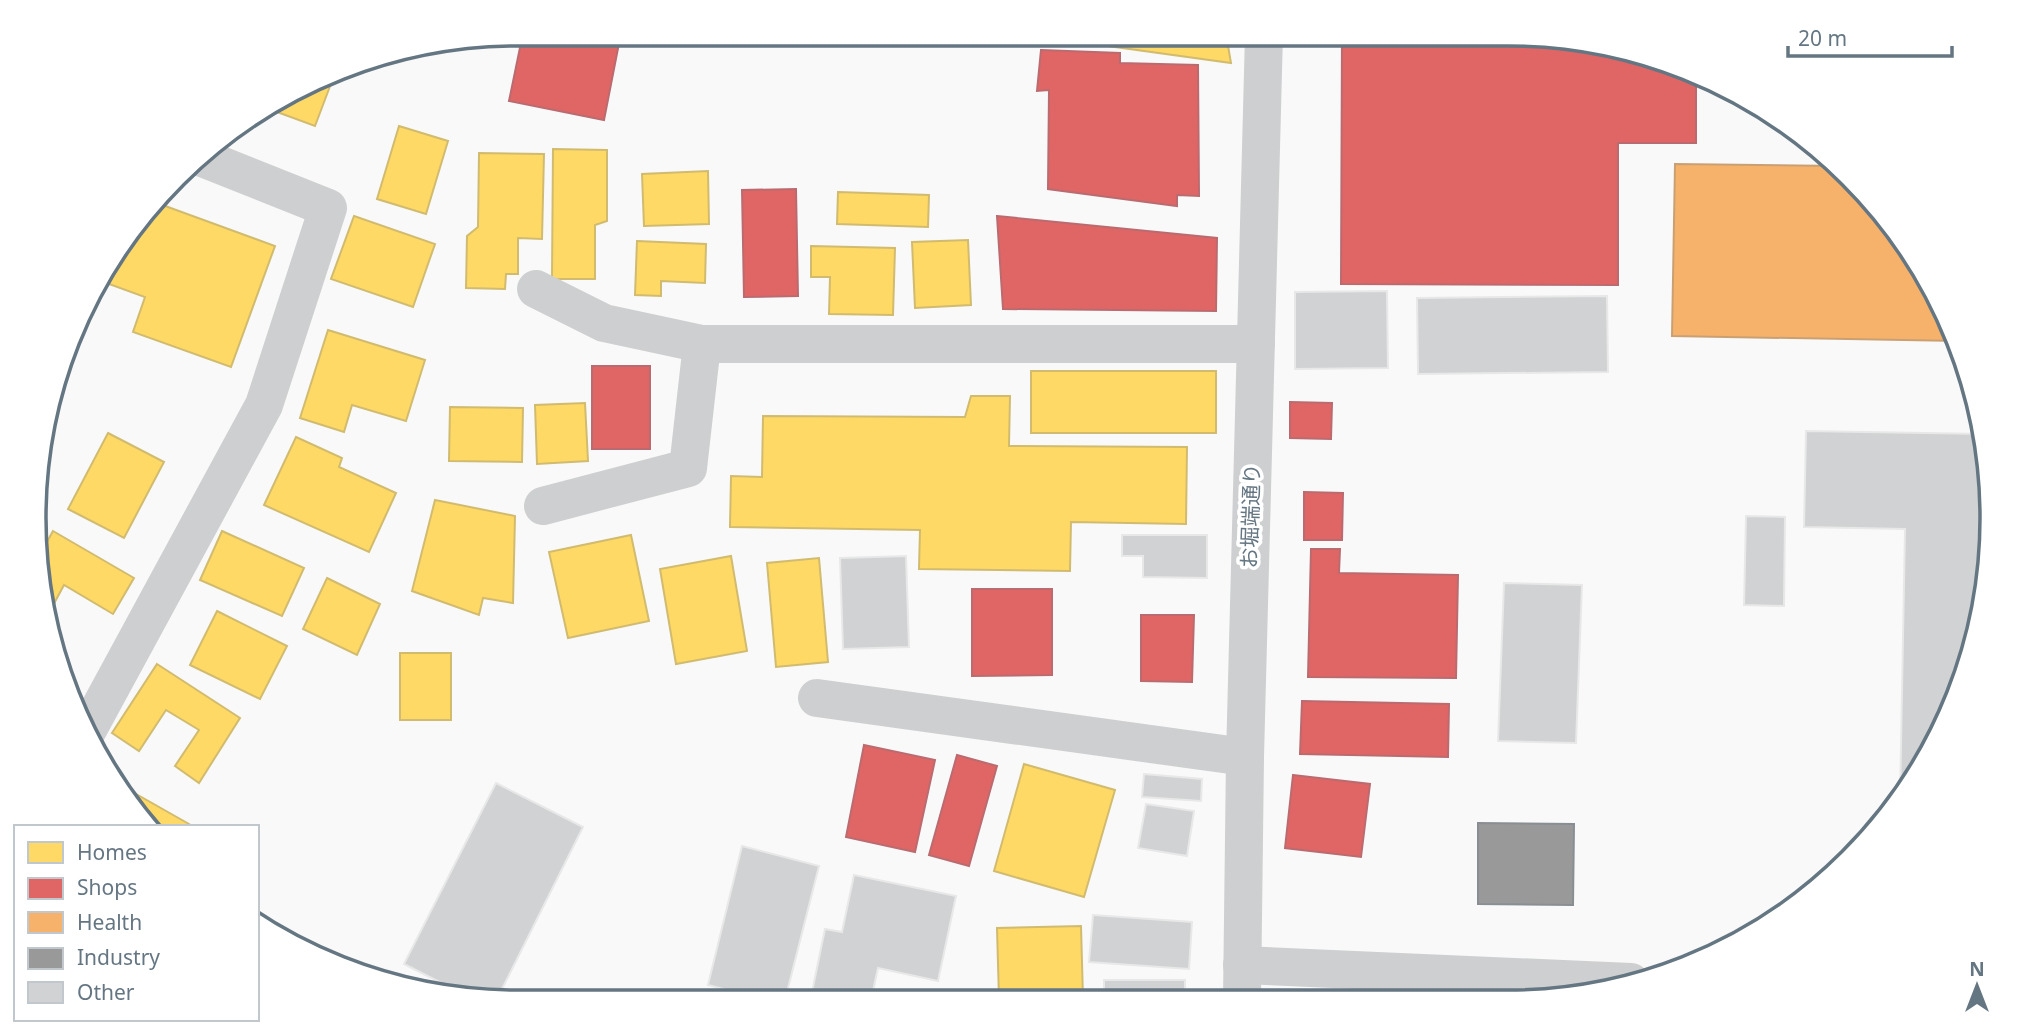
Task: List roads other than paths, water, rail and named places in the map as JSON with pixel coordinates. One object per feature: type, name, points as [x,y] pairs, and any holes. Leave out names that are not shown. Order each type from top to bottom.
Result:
[{"type":"street","name":"お堀端通り","points":[[1242,982],[1245,757],[1264,46]]},
{"type":"street","points":[[92,721],[264,405],[328,208],[209,161]]},
{"type":"street","points":[[536,289],[604,323],[702,344],[1256,344]]},
{"type":"street","points":[[543,506],[688,468],[702,344]]},
{"type":"street","points":[[817,698],[1245,757]]},
{"type":"street","points":[[1242,982],[1589,982]]}]
